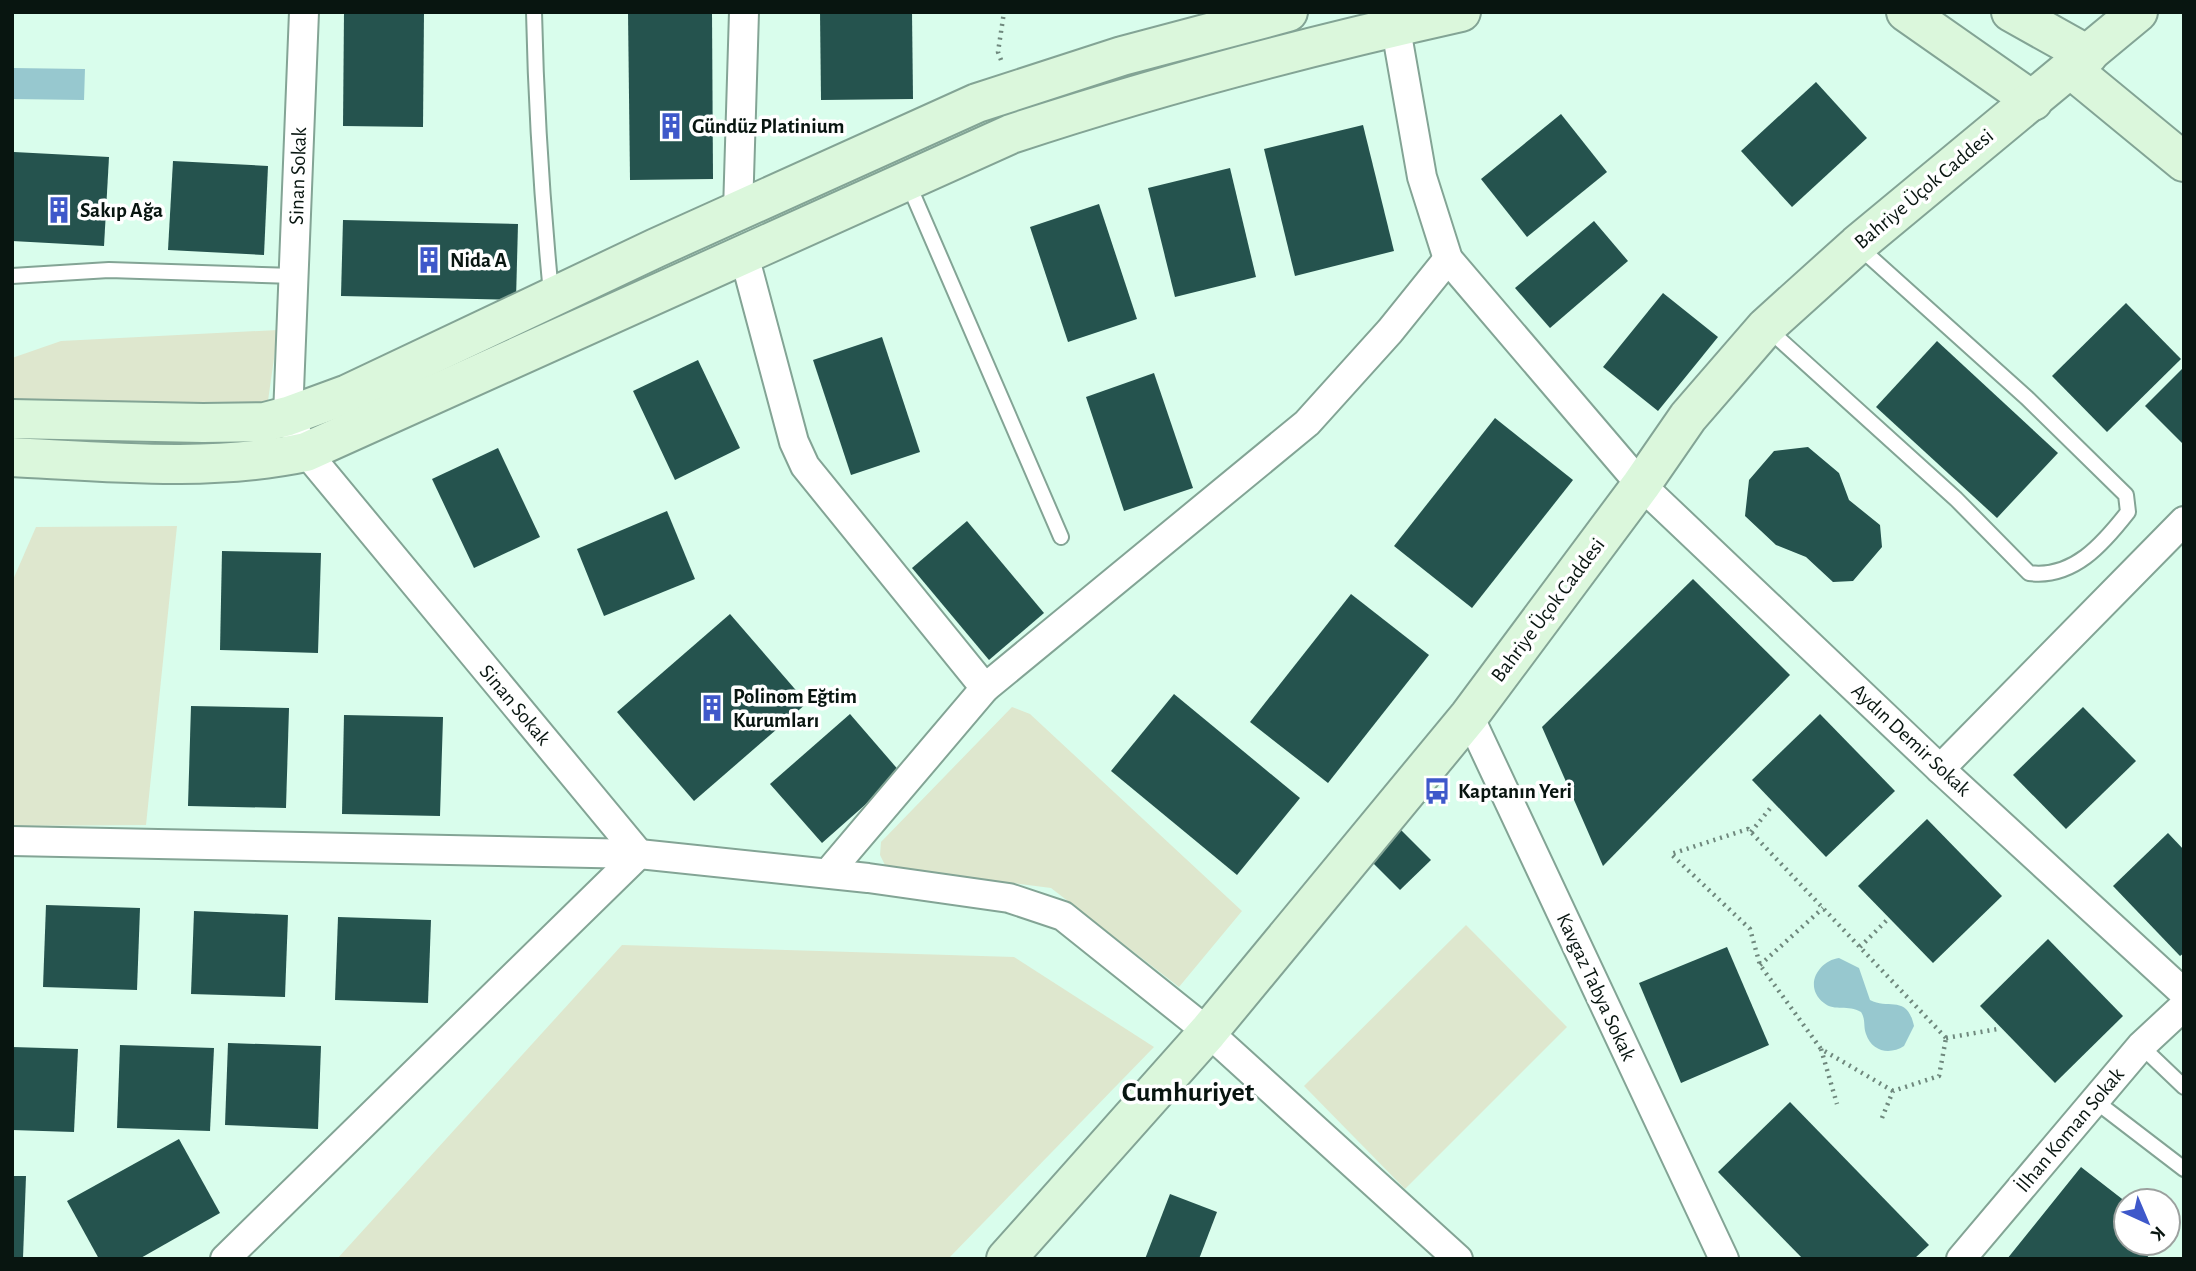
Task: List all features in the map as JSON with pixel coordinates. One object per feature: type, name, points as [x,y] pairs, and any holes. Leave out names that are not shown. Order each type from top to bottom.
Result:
[{"type":"main road","points":[[12,419],[203,423],[265,422],[288,416],[348,394],[738,211],[977,103],[1122,56],[1288,12]]},
{"type":"main road","points":[[12,457],[215,464],[264,461],[306,452],[906,178],[1011,134],[1104,103],[1393,20],[1461,12]]},
{"type":"main road","points":[[1906,12],[2033,101]]},
{"type":"main road","points":[[2011,12],[2080,62],[2184,162]]},
{"type":"main road","name":"Bahriye Üçok Caddesi","points":[[1006,1259],[1208,1032],[1469,716],[1641,485],[1688,417],[1766,327],[1857,245],[2138,12]]},
{"type":"street","name":"Sinan Sokak","points":[[304,12],[288,416],[306,452],[639,855]]},
{"type":"street","points":[[738,211],[744,12]]},
{"type":"street","points":[[828,873],[985,688],[1307,423],[1390,331],[1448,259],[1422,177],[1393,20]]},
{"type":"street","points":[[744,254],[794,442],[805,466],[985,688]]},
{"type":"street","name":"Aydın Demir Sokak","points":[[1448,259],[1641,485],[1940,769],[2184,993]]},
{"type":"street","points":[[1940,769],[2184,521]]},
{"type":"street","name":"Kavgaz Tabya Sokak","points":[[1469,716],[1724,1259]]},
{"type":"street","points":[[12,841],[639,855],[828,873],[1009,898],[1063,916],[1208,1032],[1458,1259]]},
{"type":"street","points":[[225,1259],[639,855]]},
{"type":"street","name":"İlhan Koman Sokak","points":[[1965,1257],[2141,1046],[2184,1006]]},
{"type":"lane","points":[[534,12],[537,148],[544,184],[551,298]]},
{"type":"lane","points":[[906,178],[1061,537]]},
{"type":"lane","points":[[1766,327],[1956,499],[2029,573],[2046,576],[2063,572],[2104,542],[2127,512],[2126,495],[2027,398],[1857,245]]},
{"type":"lane","points":[[12,276],[109,270],[294,276]]},
{"type":"lane","points":[[2141,1046],[2184,1087]]},
{"type":"lane","points":[[2094,1100],[2184,1170]]},
{"type":"path","points":[[1004,12],[998,52],[1011,92]]},
{"type":"path","points":[[1751,832],[1772,806]]},
{"type":"path","points":[[1837,1104],[1821,1049],[1760,965],[1749,929],[1671,854],[1748,829],[1946,1038]]},
{"type":"path","points":[[1760,965],[1823,908]]},
{"type":"path","points":[[1860,947],[1888,919]]},
{"type":"path","points":[[1946,1038],[1998,1029]]},
{"type":"path","points":[[1821,1049],[1893,1091],[1939,1076],[1946,1038]]},
{"type":"path","points":[[1882,1118],[1893,1091]]},
{"type":"green space","points":[[278,330],[267,408],[12,405],[12,358],[61,341]]},
{"type":"green space","points":[[177,526],[146,825],[12,826],[12,582],[36,527]]},
{"type":"green space","points":[[1012,707],[1030,714],[1242,911],[1179,987],[1051,888],[886,867],[880,855],[881,842]]},
{"type":"green space","points":[[1466,925],[1567,1027],[1405,1189],[1304,1086]]},
{"type":"green space","points":[[622,945],[1014,957],[1154,1047],[948,1259],[337,1259]]},
{"type":"water","points":[[12,68],[85,69],[84,100],[12,99]]},
{"type":"water","points":[[1839,958],[1859,968],[1870,1000],[1902,1006],[1907,1010],[1914,1026],[1904,1046],[1887,1051],[1877,1048],[1866,1034],[1861,1012],[1851,1008],[1828,1006],[1818,997],[1814,983],[1819,969],[1831,960]]},
{"type":"building","points":[[344,12],[424,12],[423,127],[343,126]]},
{"type":"building","name":"Gündüz Platinium","points":[[628,12],[712,12],[713,179],[630,180]]},
{"type":"building","points":[[820,12],[912,12],[913,99],[821,100]]},
{"type":"building","points":[[1816,82],[1867,138],[1792,207],[1741,151]]},
{"type":"building","points":[[1561,114],[1607,172],[1527,237],[1481,179]]},
{"type":"building","points":[[1363,125],[1394,251],[1295,276],[1264,149]]},
{"type":"building","name":"Sakıp Ağa","points":[[14,152],[109,157],[104,246],[12,241]]},
{"type":"building","points":[[173,161],[268,166],[264,255],[168,250]]},
{"type":"building","points":[[1230,168],[1256,277],[1175,297],[1148,188]]},
{"type":"building","points":[[1099,204],[1137,319],[1068,342],[1030,227]]},
{"type":"building","name":"Nida A","points":[[343,220],[518,224],[516,300],[341,296]]},
{"type":"building","points":[[1594,221],[1628,261],[1550,328],[1515,288]]},
{"type":"building","points":[[1663,293],[1718,337],[1658,411],[1603,367]]},
{"type":"building","points":[[2126,303],[2181,359],[2107,432],[2052,376]]},
{"type":"building","points":[[882,337],[920,452],[851,475],[813,360]]},
{"type":"building","points":[[1937,341],[2058,453],[1997,518],[1876,407]]},
{"type":"building","points":[[698,360],[740,448],[675,480],[633,391]]},
{"type":"building","points":[[2184,367],[2184,445],[2145,406]]},
{"type":"building","points":[[1154,373],[1193,488],[1124,511],[1086,397]]},
{"type":"building","points":[[1495,418],[1573,480],[1472,608],[1394,546]]},
{"type":"building","points":[[1808,447],[1839,473],[1849,500],[1880,525],[1882,547],[1853,581],[1833,582],[1806,557],[1776,545],[1745,516],[1749,480],[1774,451]]},
{"type":"building","points":[[498,448],[540,537],[474,568],[432,479]]},
{"type":"building","points":[[667,511],[695,579],[604,616],[577,549]]},
{"type":"building","points":[[967,521],[1044,613],[989,660],[912,568]]},
{"type":"building","points":[[222,551],[321,553],[318,653],[220,650]]},
{"type":"building","points":[[1693,579],[1790,675],[1603,866],[1542,727]]},
{"type":"building","points":[[1351,594],[1429,655],[1328,783],[1250,722]]},
{"type":"building","name":"Polinom Eğtim Kurumları","points":[[730,614],[807,703],[694,801],[617,712]]},
{"type":"building","points":[[1174,694],[1300,798],[1237,875],[1111,771]]},
{"type":"building","points":[[191,706],[289,708],[286,808],[188,806]]},
{"type":"building","points":[[2083,707],[2136,761],[2066,829],[2013,775]]},
{"type":"building","points":[[850,714],[901,773],[822,843],[770,784]]},
{"type":"building","points":[[1820,714],[1895,791],[1826,857],[1752,780]]},
{"type":"building","points":[[344,715],[443,717],[440,816],[342,814]]},
{"type":"building","points":[[1927,819],[2002,896],[1933,963],[1858,886]]},
{"type":"building","points":[[1401,830],[1431,860],[1400,890],[1371,861]]},
{"type":"building","points":[[2168,833],[2184,850],[2184,953],[2180,956],[2113,886]]},
{"type":"building","points":[[46,905],[140,908],[137,990],[43,987]]},
{"type":"building","points":[[194,911],[288,915],[285,997],[191,994]]},
{"type":"building","points":[[338,917],[431,920],[428,1003],[335,1000]]},
{"type":"building","points":[[2048,939],[2123,1016],[2055,1083],[1980,1006]]},
{"type":"building","points":[[1727,947],[1769,1045],[1681,1083],[1639,983]]},
{"type":"building","points":[[228,1043],[321,1046],[318,1129],[225,1125]]},
{"type":"building","points":[[120,1045],[214,1048],[210,1131],[117,1128]]},
{"type":"building","points":[[12,1047],[78,1049],[74,1132],[12,1130]]},
{"type":"building","points":[[1790,1102],[1929,1245],[1914,1259],[1803,1259],[1718,1172]]},
{"type":"building","points":[[179,1139],[220,1213],[139,1259],[99,1259],[67,1201]]},
{"type":"building","points":[[2081,1167],[2112,1191],[2112,1257],[2148,1257],[2146,1259],[2007,1259]]},
{"type":"building","points":[[12,1176],[26,1176],[23,1258],[12,1258]]},
{"type":"building","points":[[1170,1194],[1217,1212],[1199,1259],[1145,1259]]},
{"type":"place","name":"Gündüz Platinium","points":[[671,126]]},
{"type":"place","name":"Sakıp Ağa","points":[[59,210]]},
{"type":"place","name":"Nida A","points":[[429,260]]},
{"type":"place","name":"Polinom Eğtim Kurumları","points":[[712,708]]},
{"type":"place","name":"Kaptanın Yeri","points":[[1437,791]]},
{"type":"district","name":"Cumhuriyet","points":[[1188,1093]]}]
